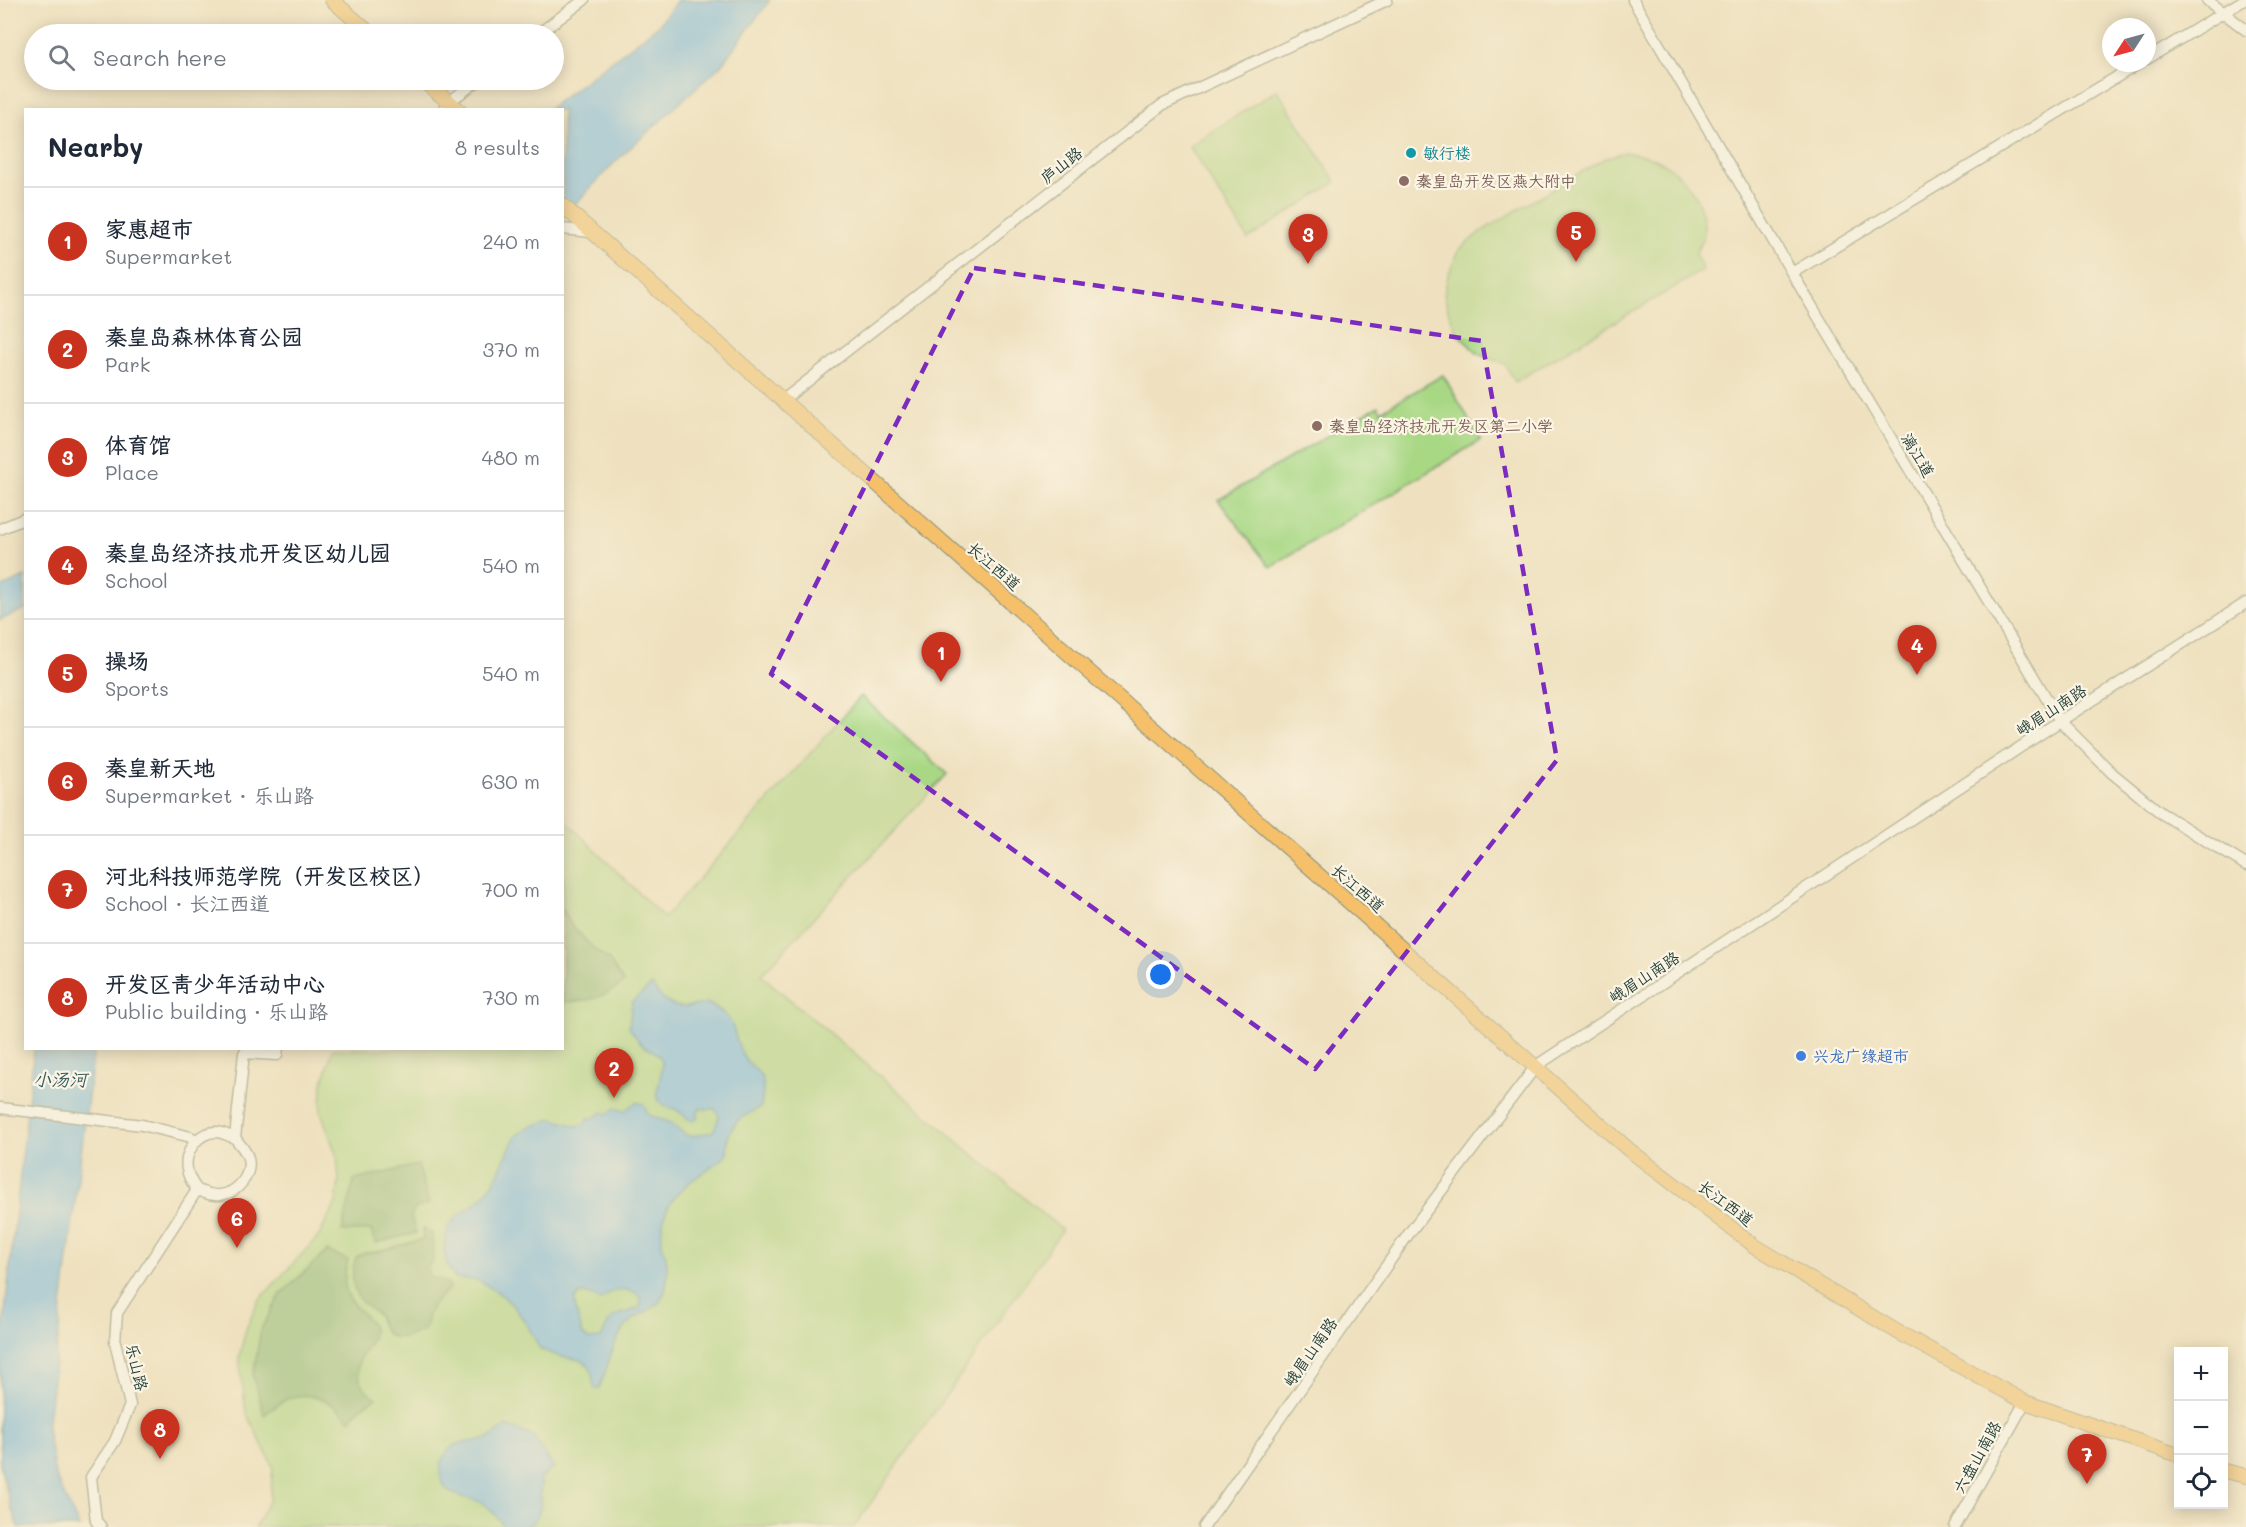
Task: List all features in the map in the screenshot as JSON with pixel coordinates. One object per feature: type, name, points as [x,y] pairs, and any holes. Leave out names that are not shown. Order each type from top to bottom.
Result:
[{"type":"main road","points":[[332,0],[359,24]]},
{"type":"main road","points":[[432,90],[450,107]]},
{"type":"main road","name":"长江西道","points":[[564,207],[1628,1149],[1755,1246],[1896,1331],[2025,1402],[2174,1454]]},
{"type":"main road","points":[[2228,1472],[2246,1476]]},
{"type":"street","points":[[552,24],[584,0]]},
{"type":"street","name":"庐山路","points":[[782,401],[1162,105],[1388,0]]},
{"type":"street","name":"漓江道","points":[[1633,0],[1792,273],[2060,721],[2112,773],[2161,813],[2246,865]]},
{"type":"street","points":[[2206,0],[2246,30]]},
{"type":"street","points":[[2156,54],[2244,0]]},
{"type":"street","points":[[1792,273],[2125,72]]},
{"type":"street","points":[[450,107],[468,90]]},
{"type":"street","points":[[564,229],[591,232]]},
{"type":"street","points":[[0,529],[24,519]]},
{"type":"street","name":"峨眉山南路","points":[[1204,1527],[1410,1232],[1536,1066],[2060,721],[2246,603]]},
{"type":"street","points":[[235,1138],[216,1132],[205,1135],[195,1142],[188,1154],[186,1167],[189,1179],[197,1190],[221,1195],[231,1192],[243,1182],[248,1170],[248,1159],[235,1138],[244,1053],[278,1055],[278,1050]]},
{"type":"street","points":[[0,1108],[142,1125],[191,1137],[195,1142]]},
{"type":"street","name":"乐山路","points":[[100,1527],[96,1521],[91,1477],[115,1441],[130,1404],[115,1342],[117,1313],[197,1190]]},
{"type":"street","name":"六盘山南路","points":[[1955,1527],[2025,1402]]},
{"type":"highlighted area","points":[[974,268],[1482,341],[1557,760],[1315,1069],[771,674]]},
{"type":"green space","points":[[1277,90],[1336,182],[1248,239],[1189,146]]},
{"type":"green space","points":[[1625,152],[1646,156],[1671,168],[1695,196],[1703,220],[1704,235],[1695,254],[1703,270],[1515,382],[1505,364],[1478,354],[1458,334],[1449,314],[1444,295],[1448,275],[1459,250],[1480,232],[1605,158]]},
{"type":"green space","points":[[1443,375],[1481,440],[1270,567],[1218,500],[1378,406],[1381,411]]},
{"type":"green space","points":[[861,696],[947,774],[761,975],[1062,1230],[854,1527],[255,1527],[270,1499],[273,1467],[246,1412],[239,1357],[246,1329],[259,1300],[319,1236],[336,1203],[339,1180],[337,1157],[321,1112],[322,1085],[333,1050],[564,1050],[564,819],[664,918]]},
{"type":"green space","points":[[564,910],[570,923],[594,949],[609,960],[624,983],[608,993],[581,1001],[564,1002]]},
{"type":"green space","points":[[418,1165],[429,1204],[416,1208],[411,1216],[416,1233],[375,1243],[371,1230],[342,1232],[354,1180]]},
{"type":"green space","points":[[423,1228],[432,1233],[433,1260],[428,1267],[430,1277],[448,1283],[450,1288],[433,1305],[426,1321],[426,1328],[405,1337],[393,1337],[384,1330],[376,1313],[357,1295],[353,1282],[354,1263],[356,1257],[364,1253],[423,1239]]},
{"type":"green space","points":[[327,1251],[348,1260],[345,1274],[347,1294],[372,1324],[372,1336],[361,1357],[358,1369],[364,1387],[377,1398],[362,1406],[350,1420],[330,1403],[305,1396],[287,1399],[264,1415],[253,1376],[261,1329],[281,1294]]},
{"type":"water","points":[[677,0],[770,0],[721,65],[616,161],[564,216],[564,108],[550,108],[659,25]]},
{"type":"water","points":[[24,577],[24,609],[0,620],[0,588]]},
{"type":"water","points":[[652,985],[669,1004],[689,1007],[707,1003],[718,1009],[726,1015],[730,1022],[746,1060],[761,1075],[763,1092],[761,1107],[739,1119],[733,1127],[728,1136],[727,1153],[724,1158],[688,1183],[671,1202],[662,1228],[662,1244],[667,1270],[664,1293],[655,1306],[634,1319],[623,1330],[614,1346],[599,1388],[595,1389],[588,1366],[582,1361],[540,1349],[527,1325],[503,1296],[480,1281],[456,1278],[446,1261],[444,1249],[448,1227],[456,1217],[480,1200],[494,1182],[515,1137],[527,1128],[552,1119],[577,1126],[602,1112],[608,1114],[615,1108],[624,1111],[636,1102],[643,1104],[649,1115],[671,1123],[686,1135],[712,1132],[719,1116],[715,1109],[699,1109],[694,1121],[675,1109],[667,1107],[659,1100],[657,1095],[662,1071],[661,1059],[656,1052],[641,1043],[629,1027],[632,1002]],"holes":[[[626,1290],[637,1293],[641,1300],[640,1308],[617,1315],[610,1320],[601,1338],[589,1339],[582,1334],[575,1303],[575,1299],[580,1294],[588,1294],[600,1300],[613,1291]]]},
{"type":"water","name":"小汤河","points":[[34,1050],[94,1050],[47,1428],[55,1475],[79,1527],[18,1527],[0,1464],[0,1357]]},
{"type":"water","points":[[506,1426],[533,1436],[554,1467],[541,1478],[539,1511],[537,1517],[527,1527],[504,1527],[486,1505],[450,1492],[442,1482],[440,1473],[442,1460],[455,1445],[487,1439]]},
{"type":"place","name":"敏行楼","points":[[1411,153]]},
{"type":"place","name":"秦皇岛开发区燕大附中","points":[[1404,181]]},
{"type":"place","name":"操场","points":[[1576,262]]},
{"type":"place","name":"体育馆","points":[[1308,264]]},
{"type":"place","name":"秦皇岛经济技术开发区第二小学","points":[[1317,426]]},
{"type":"place","name":"秦皇岛经济技术开发区幼儿园","points":[[1917,675]]},
{"type":"place","name":"家惠超市","points":[[941,682]]},
{"type":"place","name":"兴龙广缘超市","points":[[1801,1056]]},
{"type":"place","name":"秦皇岛森林体育公园","points":[[614,1098]]},
{"type":"place","name":"秦皇新天地","points":[[237,1248]]},
{"type":"place","name":"开发区青少年活动中心","points":[[160,1459]]},
{"type":"place","name":"河北科技师范学院（开发区校区）","points":[[2087,1484]]}]
